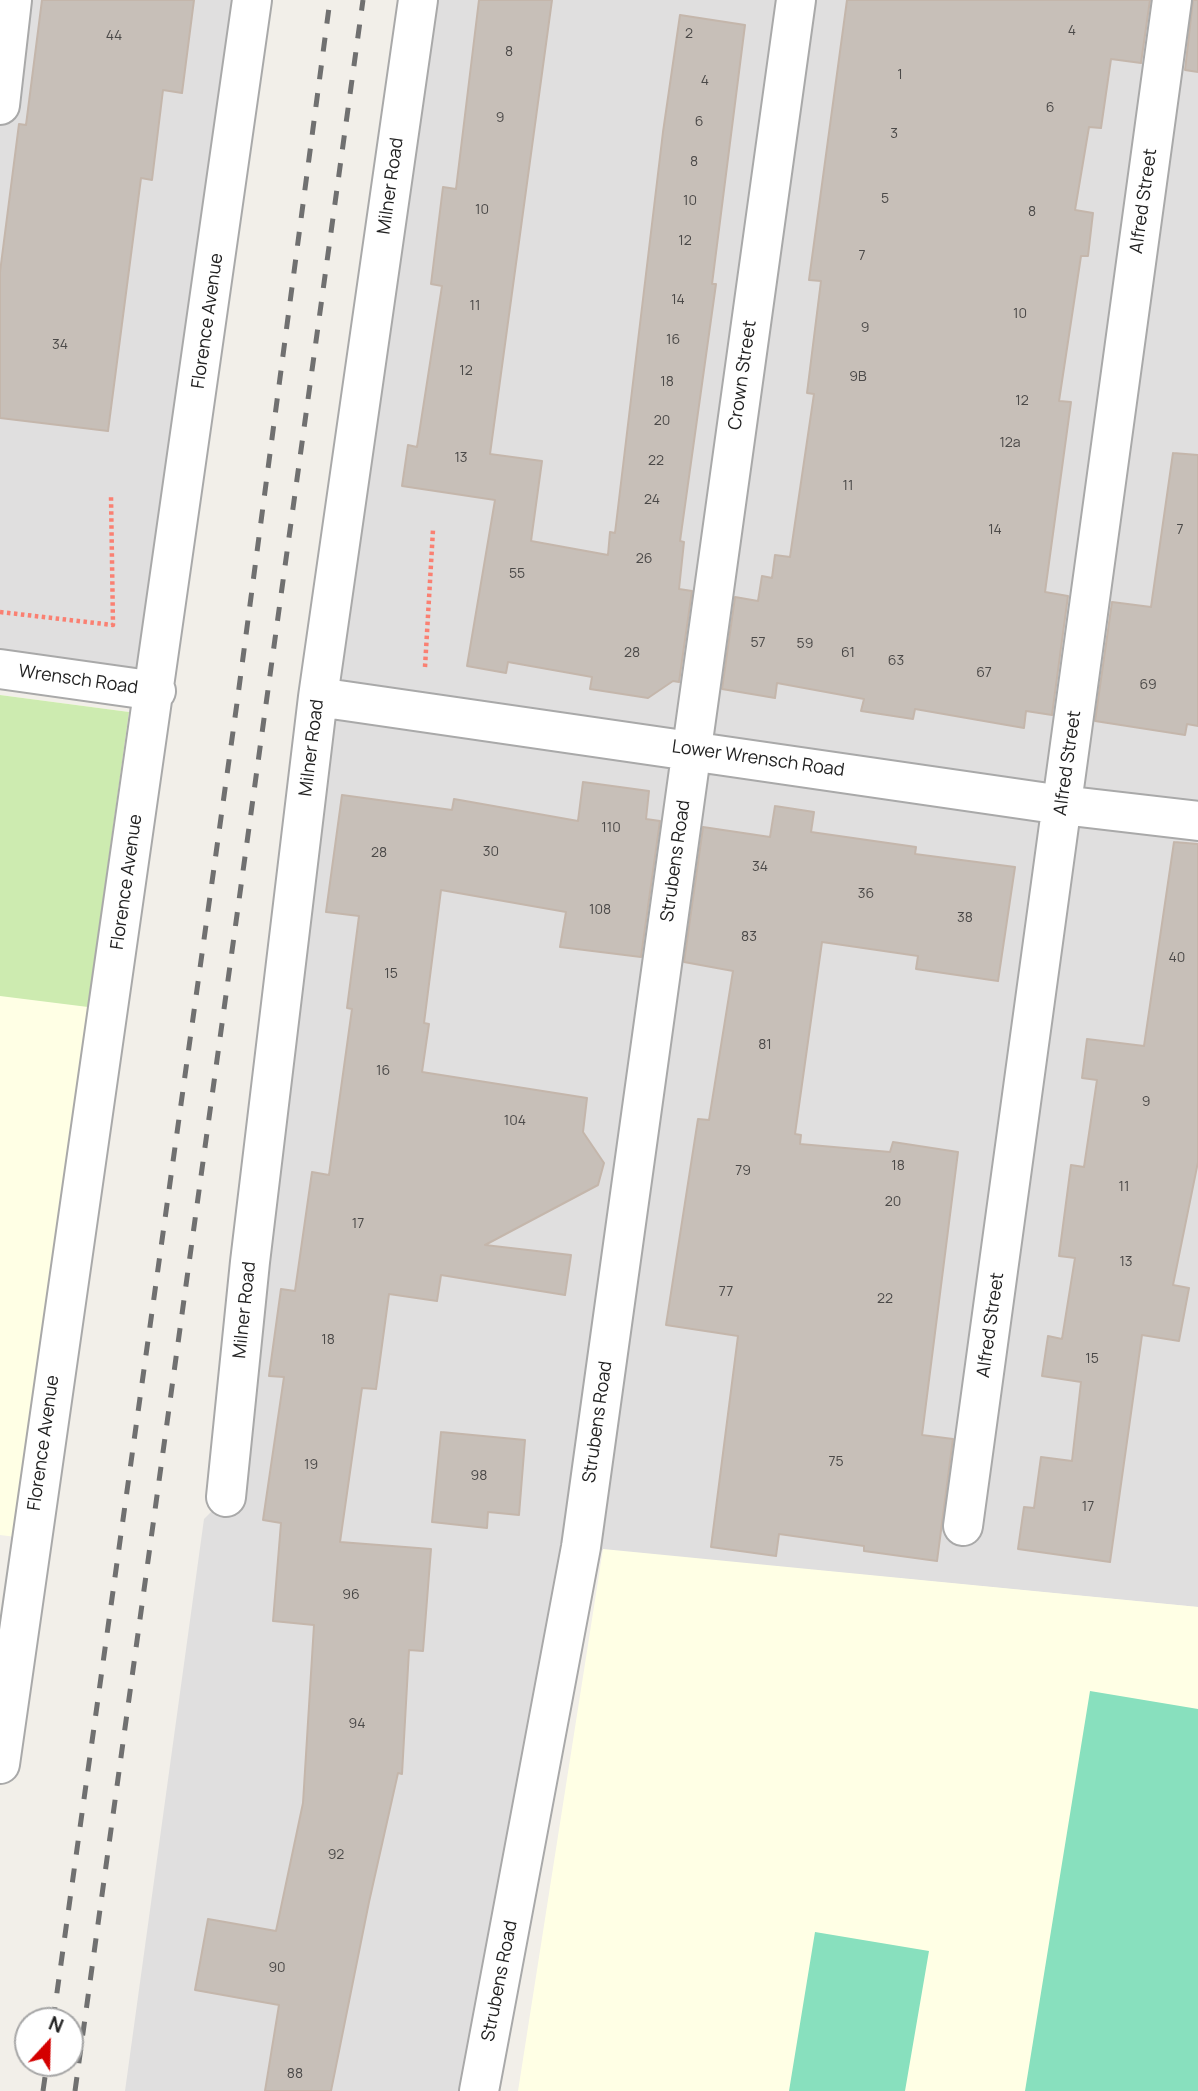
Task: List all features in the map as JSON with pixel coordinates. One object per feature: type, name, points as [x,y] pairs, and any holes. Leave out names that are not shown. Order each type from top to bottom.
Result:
[{"type":"street","points":[[0,105],[12,0]]},
{"type":"street","name":"Florence Avenue","points":[[0,1764],[13,1560],[156,691],[252,0]]},
{"type":"street","name":"Milner Road","points":[[226,1497],[250,1262],[318,697],[418,0]]},
{"type":"street","name":"Crown Street","points":[[691,749],[796,0]]},
{"type":"street","name":"Alfred Street","points":[[963,1526],[1172,0]]},
{"type":"street","name":"Wrensch Road","points":[[0,669],[156,691]]},
{"type":"street","name":"Lower Wrensch Road","points":[[318,697],[423,710],[1062,805],[1198,821]]},
{"type":"street","name":"Strubens Road","points":[[479,2091],[581,1548],[691,749]]},
{"type":"path","points":[[0,612],[113,625],[111,496]]},
{"type":"path","points":[[423,710],[433,530]]},
{"type":"shaded area","points":[[0,0],[252,0],[156,691],[0,669]]},
{"type":"shaded area","points":[[418,0],[1198,0],[1198,1607],[582,1548],[479,2091],[125,2091],[204,1519],[226,1497]]},
{"type":"shaded area","points":[[0,695],[129,712],[16,1537],[0,1535]]},
{"type":"shaded area","points":[[603,1549],[1198,1607],[1198,2091],[518,2091]]},
{"type":"green space","points":[[0,695],[129,712],[88,1007],[0,996]]},
{"type":"green space","points":[[1090,1691],[1198,1709],[1198,2091],[1025,2091]]},
{"type":"green space","points":[[815,1932],[929,1951],[905,2091],[789,2091]]},
{"type":"building","points":[[42,0],[194,0],[182,93],[163,90],[152,180],[141,178],[108,431],[0,418],[0,272],[19,124],[26,125]]},
{"type":"building","points":[[479,0],[552,0],[490,454],[542,461],[531,541],[608,555],[610,532],[615,533],[663,132],[680,15],[745,25],[712,284],[716,284],[680,541],[684,542],[679,589],[692,591],[679,682],[673,681],[648,698],[590,689],[592,677],[508,662],[506,673],[467,666],[495,500],[402,486],[408,445],[417,447],[442,286],[431,284],[443,187],[456,189]]},
{"type":"building","points":[[847,0],[1150,0],[1141,63],[1111,59],[1101,128],[1089,127],[1075,210],[1093,213],[1088,256],[1081,256],[1059,401],[1071,402],[1045,592],[1068,596],[1052,715],[1026,711],[1024,728],[915,709],[913,719],[861,711],[864,699],[777,683],[775,698],[722,689],[735,597],[758,601],[762,576],[772,578],[775,555],[790,557],[814,394],[807,393],[821,281],[809,280]]},
{"type":"building","points":[[1193,0],[1198,0],[1198,72],[1185,70]]},
{"type":"building","points":[[1173,453],[1198,455],[1198,726],[1187,724],[1185,735],[1095,721],[1112,602],[1151,607]]},
{"type":"building","points":[[583,782],[649,791],[646,819],[660,821],[641,957],[560,947],[566,912],[441,890],[424,1023],[429,1024],[422,1072],[587,1098],[583,1132],[604,1163],[598,1185],[485,1245],[571,1255],[565,1295],[441,1275],[437,1301],[389,1294],[376,1389],[362,1388],[340,1542],[431,1549],[423,1651],[409,1650],[402,1774],[398,1773],[369,1902],[331,2091],[265,2091],[279,2005],[195,1990],[208,1919],[276,1931],[303,1803],[314,1625],[273,1621],[281,1523],[263,1520],[284,1377],[269,1376],[281,1289],[295,1291],[312,1172],[329,1175],[352,1009],[347,1008],[359,916],[326,912],[342,795],[452,810],[454,799],[578,821]]},
{"type":"building","points":[[775,806],[814,812],[811,832],[916,847],[915,854],[1015,867],[998,981],[916,969],[918,956],[822,942],[795,1134],[801,1135],[800,1144],[890,1152],[893,1142],[958,1152],[922,1435],[953,1439],[937,1561],[864,1551],[864,1546],[779,1534],[776,1556],[711,1547],[738,1336],[666,1325],[698,1119],[709,1120],[733,971],[684,962],[703,827],[770,837]]},
{"type":"building","points":[[1174,842],[1198,844],[1198,1162],[1173,1285],[1189,1288],[1179,1341],[1142,1335],[1110,1562],[1018,1549],[1024,1507],[1034,1508],[1041,1457],[1072,1461],[1081,1382],[1042,1376],[1048,1336],[1062,1339],[1075,1258],[1059,1256],[1071,1165],[1084,1167],[1097,1080],[1082,1078],[1087,1039],[1144,1046]]},
{"type":"building","points":[[441,1432],[525,1440],[519,1515],[488,1512],[487,1528],[432,1522]]},
{"type":"railway","points":[[55,2007],[237,703],[330,0]]},
{"type":"railway","points":[[75,2091],[363,0]]},
{"type":"railway","points":[[43,2091],[45,2077]]}]
